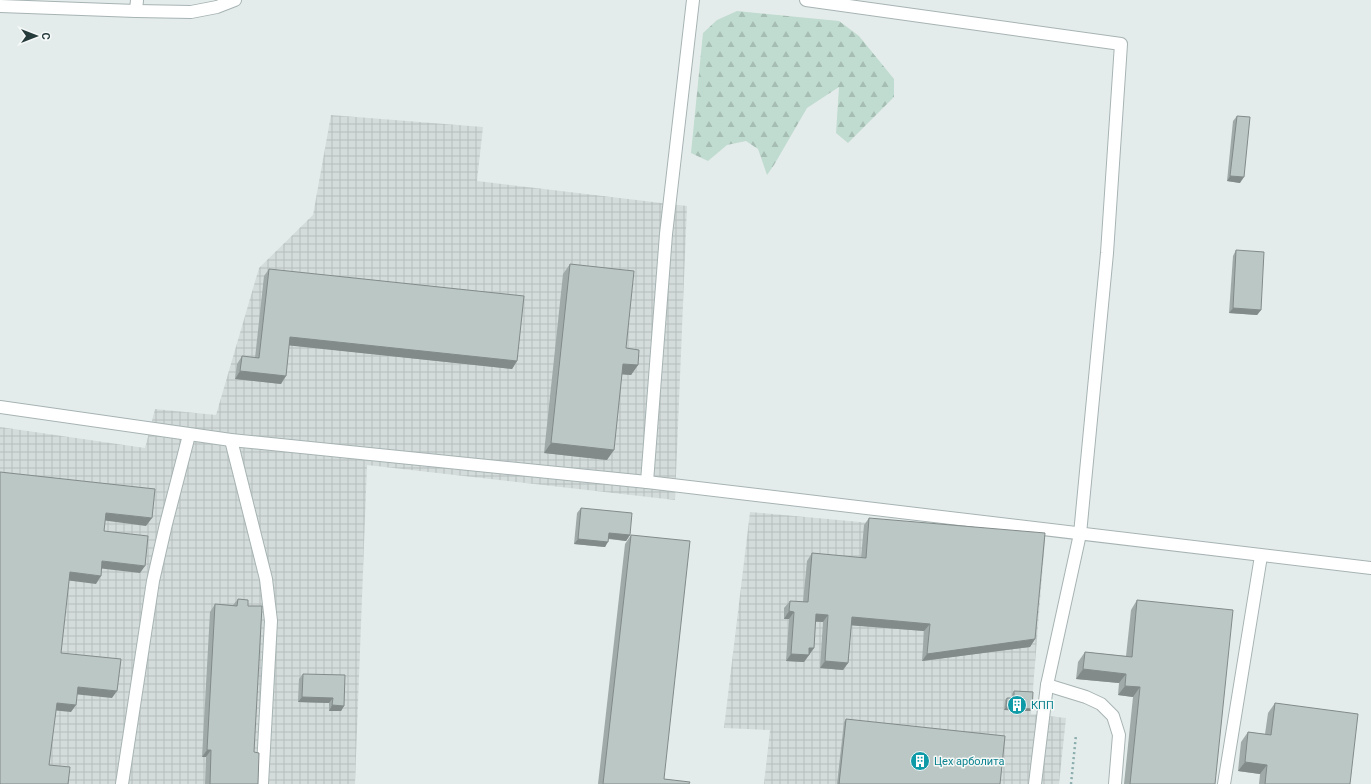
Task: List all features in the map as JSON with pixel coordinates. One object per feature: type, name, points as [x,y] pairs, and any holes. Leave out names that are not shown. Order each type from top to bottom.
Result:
[{"type":"lane","points":[[0,6],[136,6],[191,12],[217,7],[235,0]]},
{"type":"lane","points":[[647,482],[666,234],[693,0]]},
{"type":"lane","points":[[806,0],[1121,44],[1107,253],[1080,534],[1047,684],[1035,784]]},
{"type":"lane","points":[[0,407],[231,440],[647,482],[1371,568]]},
{"type":"lane","points":[[122,784],[153,581],[189,435]]},
{"type":"lane","points":[[231,440],[266,579],[271,621],[262,784]]},
{"type":"lane","points":[[1224,784],[1260,556]]},
{"type":"lane","points":[[1047,684],[1086,697],[1101,704],[1113,716],[1119,735],[1115,784]]},
{"type":"path","points":[[1071,784],[1076,735]]},
{"type":"shaded area","points":[[331,115],[483,127],[477,181],[687,206],[675,500],[367,465],[355,784],[0,784],[0,427],[145,448],[155,409],[216,415],[259,268],[313,215]]},
{"type":"shaded area","points":[[750,512],[1045,539],[1031,714],[1066,718],[1059,784],[764,784],[770,730],[724,728]]},
{"type":"green space","points":[[737,11],[839,21],[859,36],[894,79],[894,97],[848,143],[836,133],[839,87],[807,108],[767,175],[758,149],[746,141],[727,145],[708,161],[691,153],[703,33],[717,20]]},
{"type":"building","points":[[1237,116],[1250,117],[1244,177],[1230,176]]},
{"type":"building","points":[[1236,250],[1264,252],[1261,310],[1233,308]]},
{"type":"building","points":[[570,264],[634,271],[626,348],[639,350],[638,365],[623,364],[614,450],[551,443]]},
{"type":"building","points":[[269,269],[524,296],[517,361],[290,337],[286,376],[240,371],[242,356],[259,358]]},
{"type":"building","points":[[0,472],[155,489],[152,518],[106,513],[104,531],[148,536],[145,566],[102,561],[101,576],[70,572],[61,653],[121,659],[117,691],[78,687],[76,705],[57,703],[49,765],[70,767],[68,784],[0,784]]},
{"type":"building","points":[[581,508],[632,513],[630,535],[609,533],[608,542],[578,539]]},
{"type":"building","points":[[869,518],[1045,533],[1035,639],[927,654],[930,624],[852,617],[848,663],[825,661],[828,615],[816,614],[814,648],[809,648],[809,655],[791,654],[794,612],[789,611],[790,601],[808,602],[812,553],[866,558]]},
{"type":"building","points":[[631,535],[690,541],[664,779],[690,782],[689,784],[603,784]]},
{"type":"building","points":[[238,599],[248,600],[248,606],[262,606],[254,752],[259,753],[258,784],[210,784],[211,750],[207,750],[215,604],[237,606]]},
{"type":"building","points":[[1137,600],[1233,610],[1215,784],[1130,784],[1140,687],[1125,686],[1126,674],[1083,669],[1085,652],[1132,657]]},
{"type":"building","points":[[303,674],[345,675],[344,706],[332,705],[333,698],[302,697]]},
{"type":"building","name":"КПП","points":[[1014,691],[1033,692],[1032,709],[1006,707],[1007,698],[1014,698]]},
{"type":"building","points":[[1275,703],[1358,714],[1350,784],[1265,784],[1267,765],[1245,762],[1248,732],[1271,735]]},
{"type":"building","name":"Цех арболита","points":[[846,719],[1005,736],[1000,784],[839,784]]},
{"type":"place","name":"КПП","points":[[1017,705]]},
{"type":"place","name":"Цех арболита","points":[[920,761]]}]
